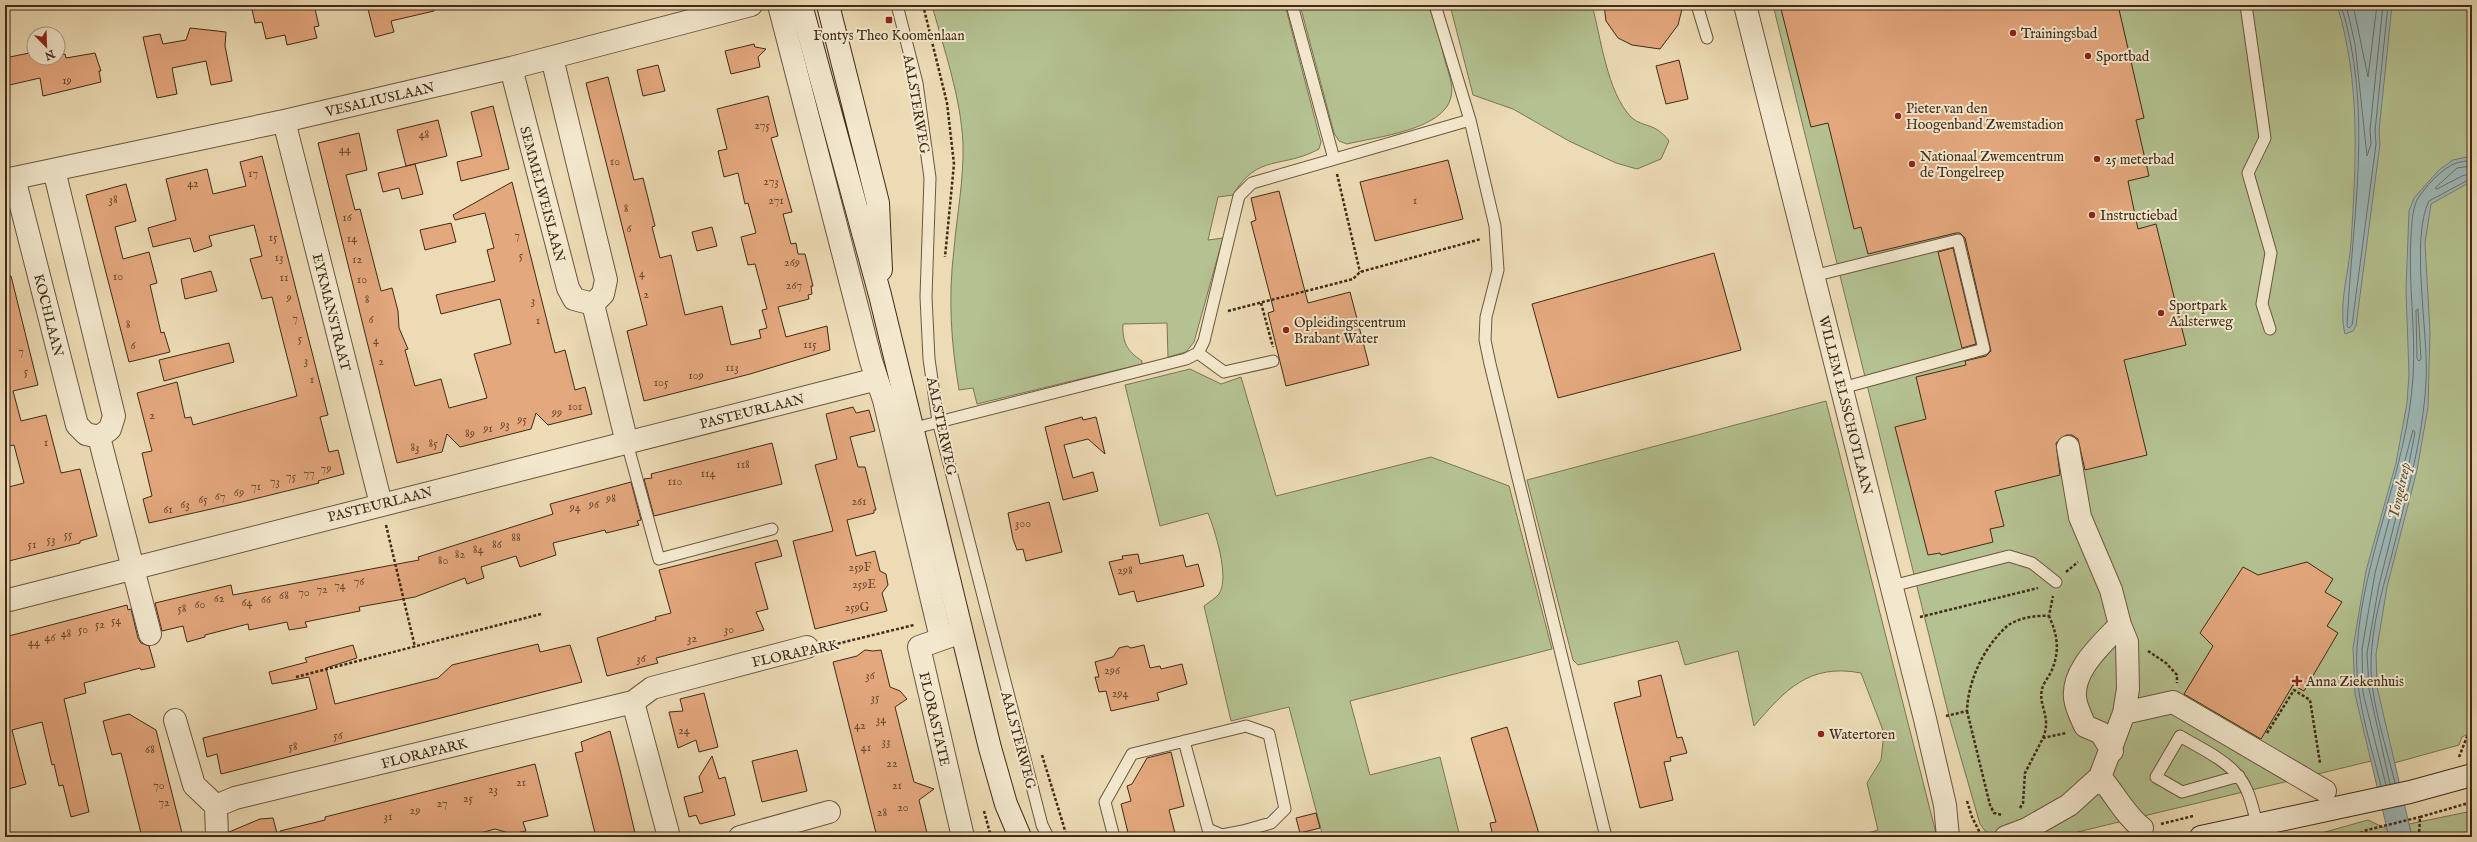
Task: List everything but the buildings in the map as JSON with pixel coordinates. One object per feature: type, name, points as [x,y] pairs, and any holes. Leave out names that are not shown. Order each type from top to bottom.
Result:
[{"type":"street","name":"VESALIUSLAAN","points":[[10,179],[284,121],[511,68],[751,5]]},
{"type":"street","points":[[779,5],[877,379],[884,400],[939,628]]},
{"type":"street","name":"AALSTERWEG","points":[[801,5],[880,295],[911,428],[963,632],[990,748],[1006,804],[1020,837]]},
{"type":"street","name":"AALSTERWEG","points":[[828,5],[878,203],[881,245],[880,295]]},
{"type":"street","name":"WILLEM ELSSCHOTLAAN","points":[[1745,5],[1892,586],[1945,805],[1948,837]]},
{"type":"street","points":[[552,58],[606,280],[603,294],[593,304],[627,443]]},
{"type":"street","name":"SEMMELWEISLAAN","points":[[511,68],[568,288],[574,299],[593,304]]},
{"type":"street","name":"EYKMANSTRAAT","points":[[284,121],[381,504]]},
{"type":"street","points":[[54,170],[114,416],[110,429],[99,437],[150,634]]},
{"type":"street","name":"KOCHLAAN","points":[[10,179],[77,425],[86,434],[99,437]]},
{"type":"street","name":"PASTEURLAAN","points":[[5,601],[381,504],[877,379]]},
{"type":"street","points":[[2005,827],[2027,829],[2068,805],[2100,777],[2112,751],[2124,713],[2128,689],[2124,633],[2111,590],[2080,517],[2068,447]]},
{"type":"street","name":"FLORASTATE","points":[[963,632],[939,628],[919,646],[923,674],[963,837]]},
{"type":"street","points":[[2112,751],[2101,733],[2085,726],[2075,701],[2078,676],[2098,648],[2124,633]]},
{"type":"street","name":"FLORAPARK","points":[[216,806],[235,798],[633,702],[652,688],[807,647]]},
{"type":"street","points":[[633,702],[670,837]]},
{"type":"street","points":[[2124,713],[2173,702],[2325,791]]},
{"type":"street","points":[[175,720],[194,785],[216,806],[217,837]]},
{"type":"street","points":[[2201,837],[2410,792],[2472,775]]},
{"type":"street","points":[[2100,777],[2116,795],[2131,820],[2142,828]]},
{"type":"street","name":"WILLEM ELSSCHOTLAAN","points":[[1945,805],[1960,837]]},
{"type":"street","points":[[740,837],[829,812]]},
{"type":"lane","name":"AALSTERWEG","points":[[897,5],[917,83],[930,178],[926,298],[929,359],[938,421],[1021,746],[1042,825],[1048,837]]},
{"type":"lane","points":[[1292,5],[1334,160]]},
{"type":"lane","points":[[1434,5],[1470,120],[1495,235],[1498,270],[1486,316],[1485,340],[1606,837]]},
{"type":"lane","points":[[1697,5],[1707,38]]},
{"type":"lane","points":[[2246,5],[2265,138],[2248,173],[2271,254],[2262,304],[2270,329]]},
{"type":"lane","points":[[911,428],[1186,359],[1198,353],[1204,340],[1239,196],[1252,183],[1470,120]]},
{"type":"lane","points":[[1813,276],[1958,240],[1984,349],[1842,388]]},
{"type":"lane","points":[[1198,353],[1224,372],[1273,361]]},
{"type":"lane","points":[[627,443],[659,559],[772,529]]},
{"type":"lane","points":[[1892,586],[2009,556],[2032,563],[2056,582]]},
{"type":"lane","points":[[1114,837],[1105,802],[1132,754],[1184,741],[1246,726],[1269,734],[1285,809],[1271,823],[1243,831],[1222,835],[1208,829],[1184,741]]},
{"type":"lane","points":[[2239,776],[2182,792],[2156,777],[2180,736],[2229,767],[2239,776],[2251,803],[2257,824]]},
{"type":"path","points":[[1334,160],[1360,272]]},
{"type":"path","points":[[1210,316],[1353,279],[1360,272],[1495,235]]},
{"type":"path","points":[[1261,303],[1274,350],[1273,361]]},
{"type":"path","points":[[381,504],[415,647]]},
{"type":"path","points":[[1920,617],[2056,582],[2074,564],[2096,554]]},
{"type":"path","points":[[2027,829],[2019,810],[2023,803],[2025,773],[2047,729],[2047,716],[2043,704],[2042,690],[2058,655],[2058,640],[2049,616],[2056,582]]},
{"type":"path","points":[[296,677],[541,614]]},
{"type":"path","points":[[2005,827],[1990,805],[1967,711],[1968,692],[1987,650],[2006,626],[2034,615],[2049,616]]},
{"type":"path","name":"FLORAPARK","points":[[807,647],[811,650],[939,628]]},
{"type":"path","points":[[2124,633],[2166,664],[2177,675],[2177,691],[2173,702]]},
{"type":"path","points":[[2257,750],[2294,690],[2310,700],[2325,791]]},
{"type":"path","points":[[1945,716],[1967,711]]},
{"type":"path","points":[[2459,757],[2472,724]]},
{"type":"path","points":[[2043,738],[2085,726]]},
{"type":"path","points":[[2351,837],[2367,830],[2472,802]]},
{"type":"path","points":[[2419,837],[2420,817]]},
{"type":"green space","points":[[932,5],[1285,5],[1321,142],[1319,149],[1306,155],[1261,167],[1242,182],[1233,195],[1218,197],[1208,240],[1223,238],[1194,342],[1186,352],[1168,357],[1167,323],[1123,324],[1123,336],[1126,346],[1142,361],[1142,364],[977,404],[973,388],[959,390],[952,337],[951,285],[963,157],[962,126],[947,56]]},
{"type":"green space","points":[[1300,5],[1427,5],[1434,18],[1451,83],[1451,97],[1446,108],[1436,117],[1423,125],[1391,135],[1347,144],[1339,141],[1334,133]]},
{"type":"green space","points":[[1450,5],[1592,5],[1610,79],[1616,94],[1631,117],[1640,123],[1659,131],[1669,141],[1661,159],[1637,169],[1616,163],[1569,141],[1513,109],[1473,95]]},
{"type":"green space","name":"Sportpark Aalsterweg","points":[[1773,5],[2472,5],[2472,732],[2462,737],[2459,745],[2394,763],[2392,756],[2057,837],[1997,837],[1986,832],[1980,824],[1950,720]]},
{"type":"green space","points":[[1190,369],[1221,384],[1241,377],[1276,496],[1431,457],[1509,486],[1552,649],[1350,701],[1370,775],[1440,757],[1460,837],[1323,837],[1289,707],[1231,721],[1204,606],[1218,596],[1222,586],[1222,566],[1214,531],[1208,513],[1160,526],[1125,385]]},
{"type":"green space","points":[[1826,401],[1937,837],[1855,837],[1878,830],[1867,783],[1881,760],[1884,733],[1861,673],[1843,671],[1827,672],[1812,676],[1800,682],[1776,701],[1754,726],[1738,651],[1685,665],[1678,641],[1578,665],[1573,660],[1527,480]]},
{"type":"green space","points":[[2472,811],[2472,837],[2412,837],[2409,824]]},
{"type":"green space","points":[[2368,820],[2387,829],[2389,837],[2307,837]]},
{"type":"water","points":[[2337,5],[2392,5],[2379,131],[2380,144],[2356,326],[2353,331],[2345,334],[2343,323],[2343,300],[2351,243],[2355,123],[2350,64],[2345,34]]},
{"type":"water","name":"Tongelreep","points":[[2472,156],[2472,181],[2431,204],[2425,243],[2430,332],[2428,407],[2417,470],[2387,587],[2376,654],[2377,687],[2412,837],[2389,837],[2355,694],[2353,648],[2366,571],[2396,463],[2407,403],[2409,374],[2406,290],[2409,211],[2414,198],[2439,170],[2453,160]]},
{"type":"place","name":"Fontys Theo Koomenlaan","points":[[889,20]]},
{"type":"place","name":"Trainingsbad","points":[[2013,33]]},
{"type":"place","name":"Sportbad","points":[[2088,56]]},
{"type":"place","name":"Pieter van den Hoogenband Zwemstadion","points":[[1898,116]]},
{"type":"place","name":"25 meterbad","points":[[2097,159]]},
{"type":"place","name":"Nationaal Zwemcentrum de Tongelreep","points":[[1912,164]]},
{"type":"place","name":"Instructiebad","points":[[2092,215]]},
{"type":"place","name":"Sportpark Aalsterweg","points":[[2161,313]]},
{"type":"place","name":"Opleidingscentrum Brabant Water","points":[[1286,330]]},
{"type":"place","name":"Anna Ziekenhuis","points":[[2297,681]]},
{"type":"place","name":"Watertoren","points":[[1821,734]]}]
